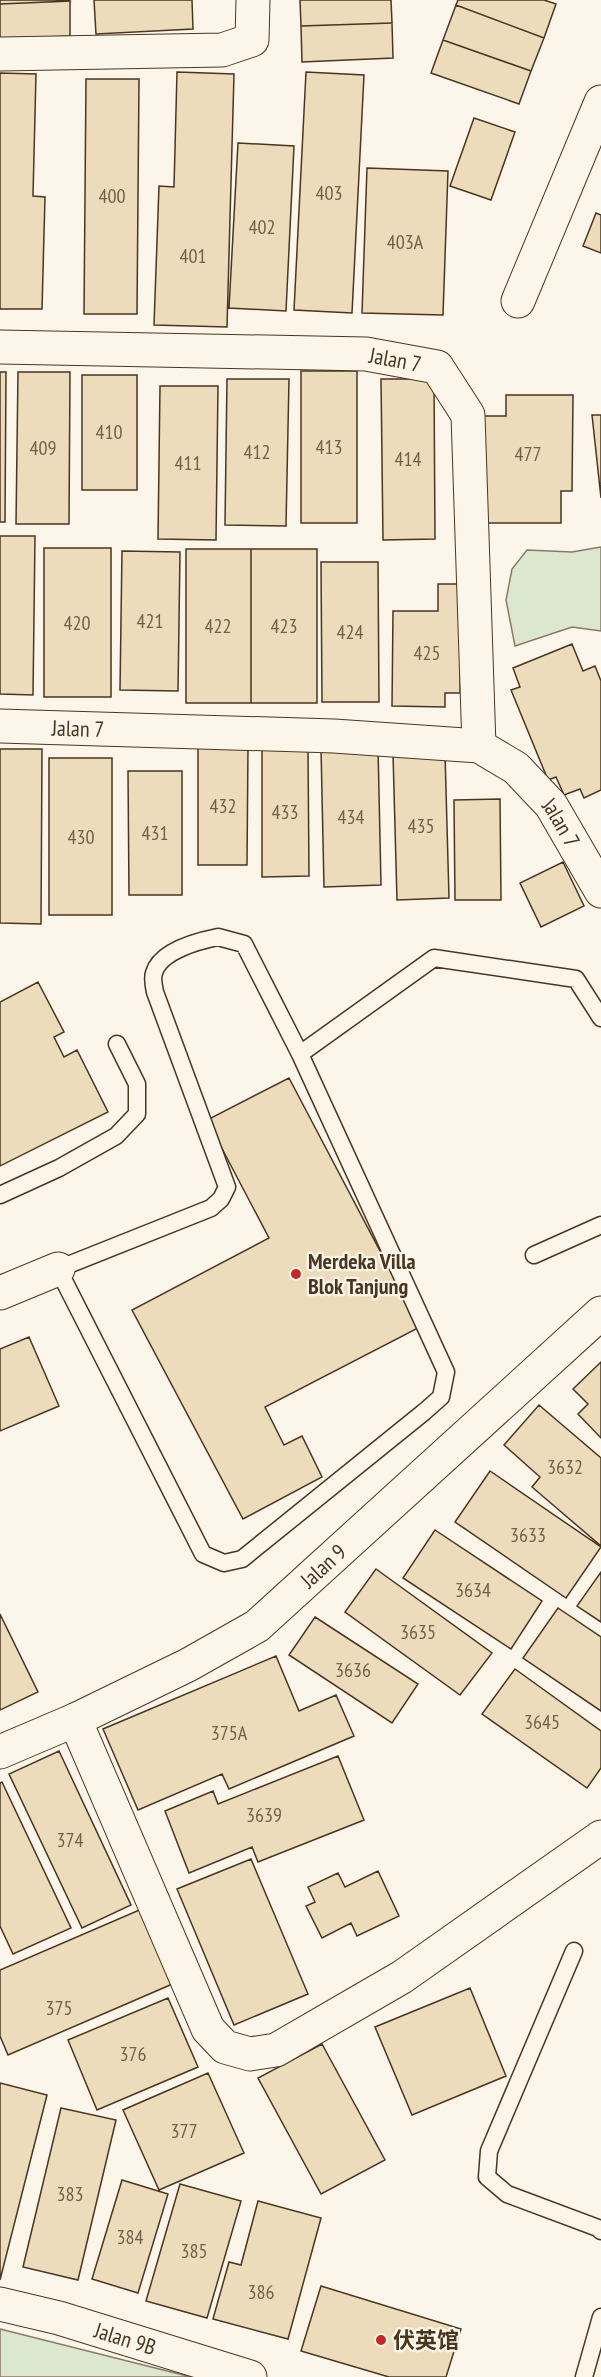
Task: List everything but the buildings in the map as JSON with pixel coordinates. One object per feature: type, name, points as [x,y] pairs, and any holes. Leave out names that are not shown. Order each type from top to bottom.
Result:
[{"type":"street","points":[[0,54],[222,50],[252,40],[253,0]]},
{"type":"street","points":[[518,301],[601,102]]},
{"type":"street","name":"Jalan 7","points":[[0,347],[366,354],[437,368],[468,415],[479,746]]},
{"type":"street","name":"Jalan 7","points":[[0,726],[334,736],[479,746],[516,768],[551,805],[601,891]]},
{"type":"street","points":[[0,1293],[58,1269]]},
{"type":"street","name":"Jalan 9","points":[[0,1752],[75,1720],[188,1665],[257,1626],[601,1313]]},
{"type":"street","points":[[75,1720],[208,2029],[225,2047],[250,2054],[276,2050],[402,1977],[601,1837]]},
{"type":"street","name":"Jalan 9B","points":[[0,2304],[59,2318],[250,2377]]},
{"type":"lane","points":[[219,938],[244,944],[300,1053],[446,1372],[441,1396],[242,1559],[224,1563],[203,1554],[58,1269],[211,1208],[221,1199],[227,1186],[155,992],[153,975],[160,960],[196,942],[219,938]]},
{"type":"lane","points":[[300,1053],[434,958],[576,979],[601,1018]]},
{"type":"lane","points":[[0,1195],[59,1168],[116,1136],[137,1114],[137,1084],[117,1044]]},
{"type":"lane","points":[[534,1255],[601,1225]]},
{"type":"lane","points":[[574,1952],[489,2151],[487,2177],[507,2194],[601,2231]]},
{"type":"lane","points":[[584,2377],[601,2317]]},
{"type":"green space","points":[[601,547],[601,631],[572,627],[515,646],[506,600],[512,569],[527,550],[572,552]]},
{"type":"green space","points":[[0,2329],[191,2377],[0,2377]]},
{"type":"place","name":"Merdeka Villa Blok Tanjung","points":[[296,1274]]},
{"type":"place","name":"伏英馆","points":[[381,2340]]}]
